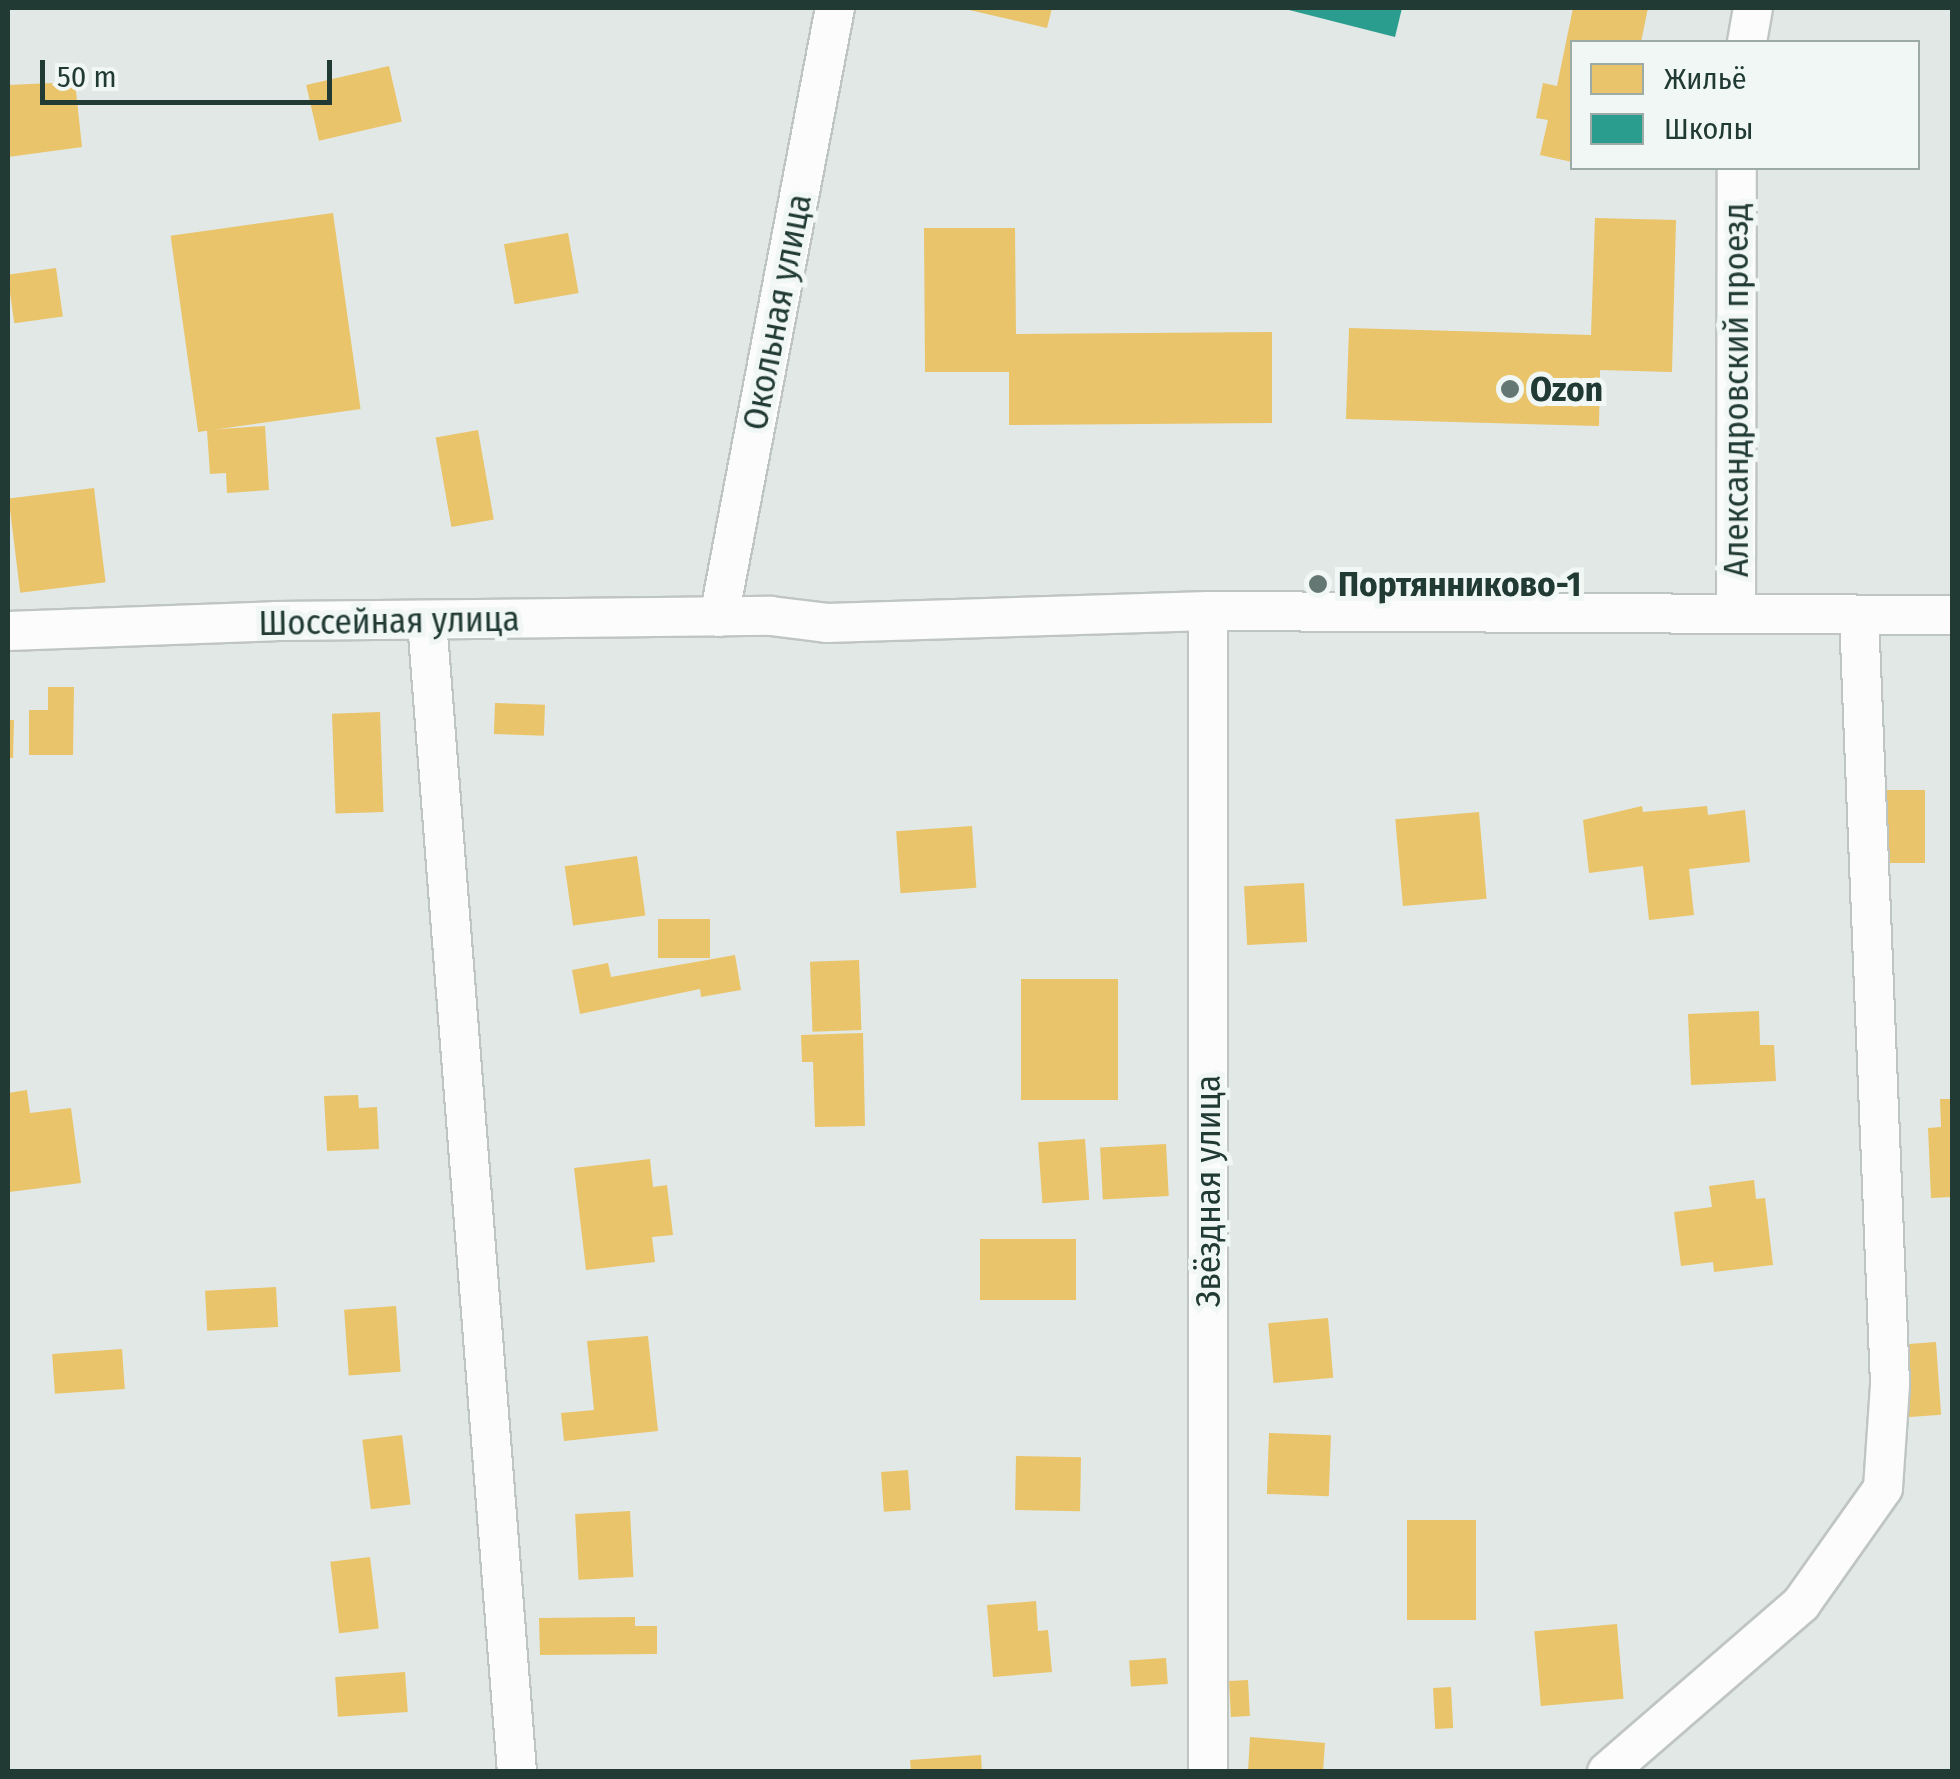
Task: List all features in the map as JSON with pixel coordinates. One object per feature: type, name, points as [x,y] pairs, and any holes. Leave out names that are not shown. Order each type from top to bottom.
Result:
[{"type":"street","name":"Окольная улица","points":[[719,617],[835,8]]},
{"type":"street","points":[[1747,40],[1753,8]]},
{"type":"street","name":"Александровский проезд","points":[[1736,170],[1736,612]]},
{"type":"street","name":"Шоссейная улица","points":[[8,631],[771,616],[827,623],[1208,611],[1952,615]]},
{"type":"street","name":"Звёздная улица","points":[[1208,611],[1208,1772]]},
{"type":"street","points":[[1607,1772],[1801,1604],[1883,1488],[1890,1384],[1858,616]]},
{"type":"street","points":[[427,620],[517,1772]]},
{"type":"building: Жильё","points":[[961,8],[1052,8],[1047,28]]},
{"type":"building: Жильё","points":[[1573,8],[1648,8],[1641,40],[1570,40],[1570,162],[1540,155],[1548,120],[1536,118],[1543,83],[1557,86]]},
{"type":"building: Жильё","points":[[389,66],[402,122],[319,141],[306,85]]},
{"type":"building: Жильё","points":[[75,82],[82,147],[8,157],[8,85]]},
{"type":"building: Жильё","points":[[333,213],[361,409],[198,432],[171,236]]},
{"type":"building: Жильё","points":[[1595,218],[1676,220],[1672,372],[1600,370],[1599,426],[1346,419],[1349,328],[1591,335]]},
{"type":"building: Жильё","points":[[924,228],[1015,228],[1016,334],[1272,332],[1272,423],[1009,425],[1009,372],[925,372]]},
{"type":"building: Жильё","points":[[568,233],[579,293],[515,304],[504,244]]},
{"type":"building: Жильё","points":[[56,268],[63,317],[14,323],[8,275]]},
{"type":"building: Жильё","points":[[265,426],[269,490],[227,493],[226,473],[210,474],[207,430]]},
{"type":"building: Жильё","points":[[478,430],[494,520],[451,527],[436,437]]},
{"type":"building: Жильё","points":[[94,488],[106,582],[20,593],[9,498]]},
{"type":"building: Жильё","points":[[48,687],[74,687],[73,755],[29,755],[29,710],[48,710]]},
{"type":"building: Жильё","points":[[495,703],[545,705],[544,736],[494,734]]},
{"type":"building: Жильё","points":[[380,712],[383,812],[336,814],[332,714]]},
{"type":"building: Жильё","points":[[8,720],[14,720],[13,758],[8,758]]},
{"type":"building: Жильё","points":[[1877,790],[1925,790],[1925,863],[1877,863]]},
{"type":"building: Жильё","points":[[1642,806],[1643,812],[1707,806],[1708,815],[1745,810],[1750,862],[1689,869],[1694,915],[1649,920],[1643,866],[1589,873],[1583,820]]},
{"type":"building: Жильё","points":[[1479,812],[1487,899],[1403,906],[1395,819]]},
{"type":"building: Жильё","points":[[972,826],[976,888],[901,893],[896,831]]},
{"type":"building: Жильё","points":[[637,856],[645,915],[573,926],[565,866]]},
{"type":"building: Жильё","points":[[1304,883],[1307,942],[1247,945],[1244,886]]},
{"type":"building: Жильё","points":[[658,919],[710,919],[710,958],[658,958]]},
{"type":"building: Жильё","points":[[735,955],[741,990],[701,997],[700,989],[580,1014],[572,970],[608,963],[611,977]]},
{"type":"building: Жильё","points":[[859,960],[861,1030],[812,1032],[810,962]]},
{"type":"building: Жильё","points":[[1021,979],[1118,979],[1118,1100],[1021,1100]]},
{"type":"building: Жильё","points":[[1759,1011],[1760,1045],[1774,1045],[1776,1081],[1691,1085],[1688,1014]]},
{"type":"building: Жильё","points":[[863,1033],[865,1126],[815,1127],[813,1062],[802,1062],[801,1035]]},
{"type":"building: Жильё","points":[[27,1090],[30,1113],[71,1108],[81,1183],[9,1192],[8,1093]]},
{"type":"building: Жильё","points":[[358,1095],[359,1108],[377,1107],[379,1149],[327,1151],[324,1096]]},
{"type":"building: Жильё","points":[[1940,1099],[1952,1099],[1952,1197],[1931,1198],[1928,1128],[1941,1127]]},
{"type":"building: Жильё","points":[[1085,1139],[1089,1200],[1042,1203],[1038,1142]]},
{"type":"building: Жильё","points":[[1166,1144],[1169,1196],[1103,1199],[1100,1147]]},
{"type":"building: Жильё","points":[[650,1159],[653,1187],[667,1185],[673,1235],[652,1237],[655,1262],[586,1270],[574,1168]]},
{"type":"building: Жильё","points":[[1754,1180],[1756,1199],[1765,1198],[1773,1265],[1714,1272],[1713,1262],[1681,1266],[1674,1212],[1712,1207],[1709,1186]]},
{"type":"building: Жильё","points":[[980,1239],[1076,1239],[1076,1300],[980,1300]]},
{"type":"building: Жильё","points":[[276,1287],[278,1327],[207,1331],[205,1291]]},
{"type":"building: Жильё","points":[[396,1306],[401,1372],[349,1375],[344,1310]]},
{"type":"building: Жильё","points":[[1328,1318],[1333,1378],[1273,1383],[1268,1323]]},
{"type":"building: Жильё","points":[[648,1336],[658,1431],[564,1441],[561,1413],[594,1410],[587,1341]]},
{"type":"building: Жильё","points":[[1936,1342],[1941,1415],[1896,1418],[1891,1345]]},
{"type":"building: Жильё","points":[[122,1349],[125,1389],[55,1394],[52,1354]]},
{"type":"building: Жильё","points":[[1269,1433],[1331,1435],[1329,1496],[1267,1494]]},
{"type":"building: Жильё","points":[[402,1435],[411,1504],[371,1509],[362,1440]]},
{"type":"building: Жильё","points":[[1016,1456],[1081,1457],[1080,1511],[1015,1510]]},
{"type":"building: Жильё","points":[[908,1470],[911,1510],[884,1512],[881,1472]]},
{"type":"building: Жильё","points":[[630,1511],[633,1577],[579,1580],[575,1514]]},
{"type":"building: Жильё","points":[[1407,1520],[1476,1520],[1476,1620],[1407,1620]]},
{"type":"building: Жильё","points":[[370,1557],[379,1628],[339,1633],[330,1562]]},
{"type":"building: Жильё","points":[[1036,1601],[1038,1631],[1048,1630],[1052,1672],[993,1677],[987,1605]]},
{"type":"building: Жильё","points":[[635,1617],[635,1626],[657,1626],[657,1654],[540,1655],[539,1618]]},
{"type":"building: Жильё","points":[[1617,1624],[1624,1699],[1541,1706],[1534,1631]]},
{"type":"building: Жильё","points":[[1166,1658],[1168,1684],[1131,1687],[1129,1661]]},
{"type":"building: Жильё","points":[[405,1672],[408,1712],[338,1717],[335,1677]]},
{"type":"building: Жильё","points":[[1248,1680],[1250,1716],[1231,1717],[1229,1681]]},
{"type":"building: Жильё","points":[[1451,1687],[1453,1728],[1435,1729],[1433,1688]]},
{"type":"building: Жильё","points":[[1250,1737],[1325,1743],[1323,1772],[1248,1772]]},
{"type":"building: Жильё","points":[[981,1755],[982,1772],[911,1772],[910,1760]]},
{"type":"building: Школы","points":[[1281,8],[1402,8],[1395,37]]},
{"type":"place","name":"Ozon","points":[[1510,389]]},
{"type":"place","name":"Портянниково-1","points":[[1318,584]]}]
